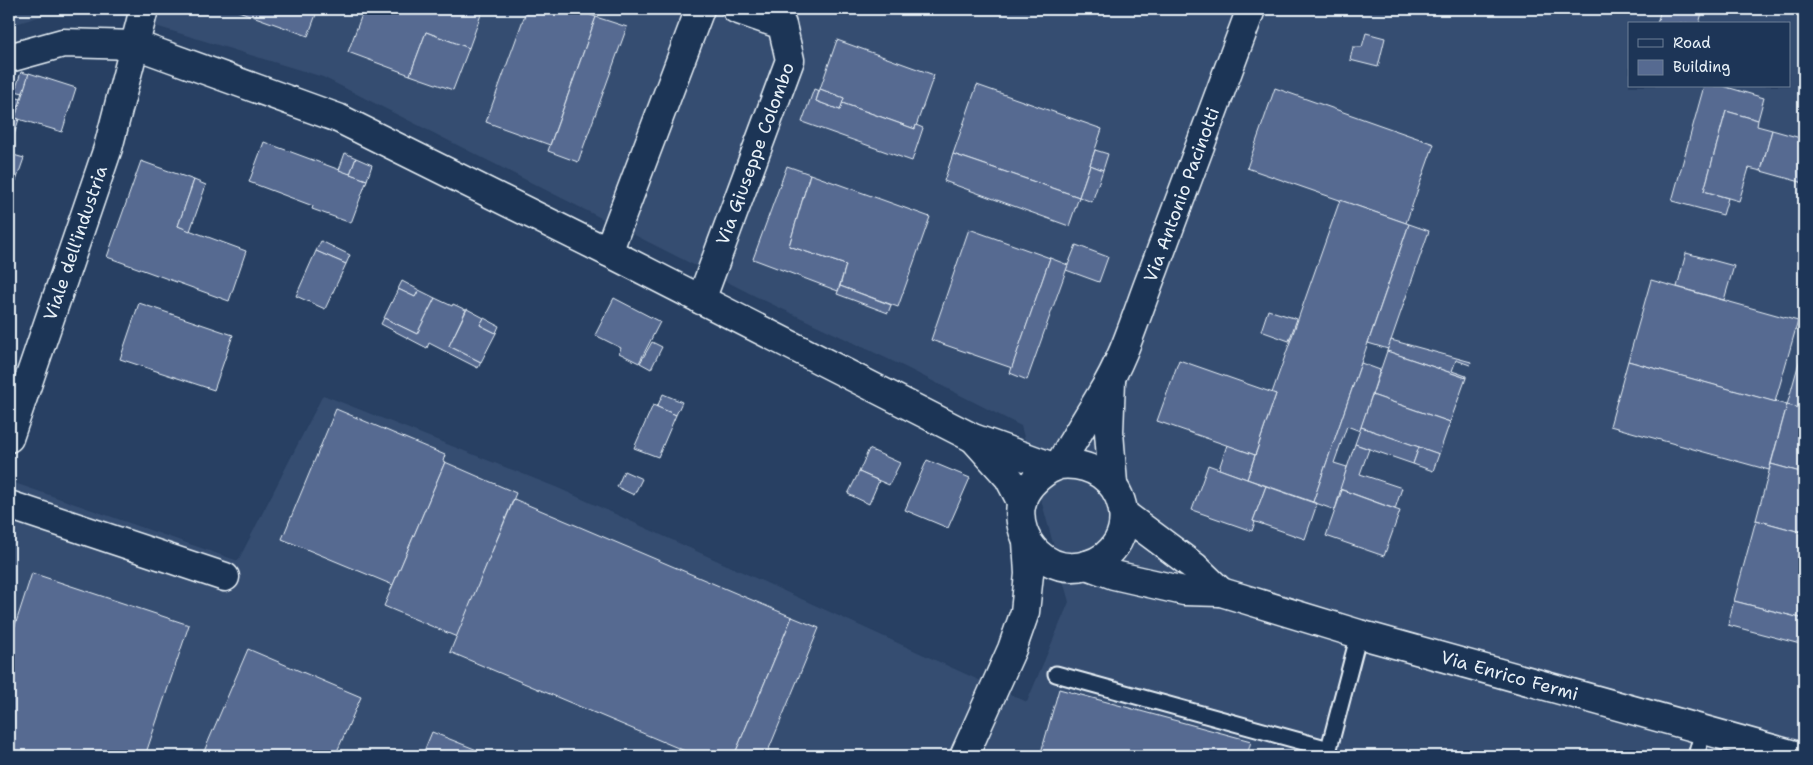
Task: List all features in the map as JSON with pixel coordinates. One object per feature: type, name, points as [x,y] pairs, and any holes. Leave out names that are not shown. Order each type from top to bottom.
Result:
[{"type":"street","name":"Viale dell'industria","points":[[9,438],[108,148],[144,9]]},
{"type":"street","points":[[608,252],[700,9]]},
{"type":"street","name":"Via Giuseppe Colombo","points":[[701,300],[790,60],[782,25],[736,9]]},
{"type":"street","name":"Via Antonio Pacinotti","points":[[1081,566],[1061,566],[1047,561],[1035,552],[1027,541],[1020,523],[1022,503],[1028,488],[1039,476],[1055,466],[1111,379],[1251,9]]},
{"type":"street","points":[[9,58],[63,43],[136,45],[338,118],[608,252],[973,438],[1055,466]]},
{"type":"street","name":"Via Antonio Pacinotti","points":[[1111,379],[1109,432],[1113,484]]},
{"type":"street","points":[[973,438],[1009,478],[1022,503]]},
{"type":"street","name":"Via Antonio Pacinotti","points":[[1025,612],[1052,583],[1110,551],[1118,540],[1124,514],[1121,498],[1113,484],[1102,473],[1088,466],[1073,464],[1055,466]]},
{"type":"street","points":[[9,505],[225,577]]},
{"type":"street","points":[[1124,514],[1195,566],[1221,592]]},
{"type":"street","name":"Via Antonio Pacinotti","points":[[964,756],[1012,650],[1025,612],[1030,574],[1027,541]]},
{"type":"street","points":[[1081,566],[1184,592],[1221,592]]},
{"type":"street","name":"Via Enrico Fermi","points":[[1221,592],[1359,634],[1798,756]]},
{"type":"lane","points":[[1056,674],[1328,753],[1359,634]]},
{"type":"lane","points":[[1696,756],[1703,730]]},
{"type":"shaded area","points":[[9,9],[64,9],[9,26]]},
{"type":"shaded area","points":[[100,9],[1804,9],[1804,756],[9,756],[9,481],[238,561],[323,395],[558,488],[1027,702],[1069,602],[1021,426],[907,368],[755,296],[323,77]]},
{"type":"building","points":[[233,9],[318,9],[308,36]]},
{"type":"building","points":[[346,9],[364,9],[362,14]]},
{"type":"building","points":[[364,9],[483,9],[469,48],[426,32],[410,75],[348,52]]},
{"type":"building","points":[[527,9],[574,9],[596,17],[550,145],[486,122]]},
{"type":"building","points":[[1661,9],[1703,9],[1700,22],[1658,22]]},
{"type":"building","points":[[596,17],[627,27],[578,162],[548,151]]},
{"type":"building","points":[[426,32],[469,48],[453,90],[410,75]]},
{"type":"building","points":[[1366,33],[1385,38],[1378,67],[1350,60],[1353,47],[1362,47]]},
{"type":"building","points":[[837,40],[934,75],[915,129],[842,103],[844,98],[820,89]]},
{"type":"building","points":[[21,72],[29,74],[23,93],[15,91]]},
{"type":"building","points":[[29,73],[76,88],[62,132],[15,118]]},
{"type":"building","points":[[977,85],[1102,129],[1079,197],[953,154]]},
{"type":"building","points":[[1275,88],[1434,144],[1406,223],[1247,168]]},
{"type":"building","points":[[1703,88],[1730,88],[1764,98],[1758,120],[1726,111],[1704,191],[1728,198],[1723,215],[1672,201]]},
{"type":"building","points":[[814,89],[819,91],[816,101],[840,110],[842,103],[915,129],[916,125],[923,128],[912,161],[802,122]]},
{"type":"building","points":[[820,89],[844,98],[840,110],[816,101]]},
{"type":"building","points":[[11,96],[21,99],[15,118],[9,115]]},
{"type":"building","points":[[1726,111],[1758,120],[1757,126],[1772,130],[1761,171],[1749,168],[1739,201],[1704,191]]},
{"type":"building","points":[[9,115],[19,119],[9,151]]},
{"type":"building","points":[[1772,130],[1804,139],[1804,183],[1761,171]]},
{"type":"building","points":[[264,142],[367,180],[351,223],[312,209],[313,206],[249,182]]},
{"type":"building","points":[[1095,150],[1108,154],[1103,170],[1090,165]]},
{"type":"building","points":[[345,153],[356,158],[350,174],[339,170]]},
{"type":"building","points":[[10,154],[24,158],[16,181],[9,178]]},
{"type":"building","points":[[953,154],[1079,197],[1069,226],[944,181]]},
{"type":"building","points":[[356,158],[372,165],[367,180],[350,174]]},
{"type":"building","points":[[141,161],[194,180],[178,226],[246,251],[229,301],[107,257]]},
{"type":"building","points":[[1090,165],[1103,170],[1092,202],[1079,197]]},
{"type":"building","points":[[787,166],[810,174],[789,246],[846,265],[838,291],[753,259]]},
{"type":"building","points":[[810,174],[930,217],[898,307],[840,286],[846,265],[789,246]]},
{"type":"building","points":[[194,180],[206,185],[190,231],[178,226]]},
{"type":"building","points":[[1340,200],[1409,224],[1313,502],[1247,479],[1276,394],[1272,393]]},
{"type":"building","points":[[1409,224],[1429,231],[1388,349],[1368,343]]},
{"type":"building","points":[[969,229],[1050,258],[1012,368],[931,340]]},
{"type":"building","points":[[321,241],[350,255],[346,264],[316,251]]},
{"type":"building","points":[[1076,245],[1108,257],[1099,282],[1066,270]]},
{"type":"building","points":[[316,251],[346,264],[325,309],[296,296]]},
{"type":"building","points":[[1686,253],[1734,266],[1724,300],[1677,287]]},
{"type":"building","points":[[1050,258],[1068,265],[1027,380],[1010,373]]},
{"type":"building","points":[[1651,280],[1798,321],[1775,402],[1628,361]]},
{"type":"building","points":[[402,281],[419,290],[415,297],[398,289]]},
{"type":"building","points":[[840,286],[891,305],[888,313],[837,294]]},
{"type":"building","points":[[398,289],[415,297],[419,290],[435,298],[417,334],[384,318]]},
{"type":"building","points":[[435,298],[466,310],[449,346],[481,362],[478,368],[429,343],[427,348],[381,324],[384,318],[417,334]]},
{"type":"building","points":[[614,298],[660,322],[639,363],[619,353],[621,348],[595,335]]},
{"type":"building","points":[[139,303],[233,335],[214,390],[120,359]]},
{"type":"building","points":[[467,309],[484,318],[480,325],[496,333],[481,362],[449,346]]},
{"type":"building","points":[[1268,310],[1297,319],[1289,341],[1261,331]]},
{"type":"building","points":[[484,318],[499,326],[496,333],[480,325]]},
{"type":"building","points":[[1391,340],[1471,362],[1470,365],[1456,360],[1452,371],[1466,376],[1466,378],[1387,351]]},
{"type":"building","points":[[652,342],[662,347],[651,369],[640,363]]},
{"type":"building","points":[[1387,351],[1466,378],[1450,422],[1372,395]]},
{"type":"building","points":[[1800,359],[1804,360],[1804,409],[1787,405]]},
{"type":"building","points":[[1179,360],[1276,394],[1255,455],[1157,421]]},
{"type":"building","points":[[1628,361],[1787,405],[1769,470],[1610,426]]},
{"type":"building","points":[[1361,363],[1380,370],[1360,431],[1347,426],[1334,463],[1347,467],[1335,510],[1313,502]]},
{"type":"building","points":[[663,394],[682,402],[676,415],[657,407]]},
{"type":"building","points":[[1372,395],[1450,422],[1439,454],[1361,427]]},
{"type":"building","points":[[653,405],[676,415],[658,457],[634,448]]},
{"type":"building","points":[[1787,405],[1804,409],[1804,473],[1771,464]]},
{"type":"building","points":[[336,409],[445,455],[443,461],[445,462],[393,585],[282,539]]},
{"type":"building","points":[[1361,427],[1419,447],[1413,464],[1355,444]]},
{"type":"building","points":[[1355,444],[1369,449],[1360,474],[1402,488],[1395,509],[1340,489]]},
{"type":"building","points":[[1227,445],[1255,455],[1247,479],[1219,469]]},
{"type":"building","points":[[1419,447],[1439,454],[1433,471],[1413,464]]},
{"type":"building","points":[[869,449],[900,463],[889,485],[859,472]]},
{"type":"building","points":[[927,460],[970,478],[948,528],[905,510]]},
{"type":"building","points":[[445,462],[516,493],[457,637],[384,606]]},
{"type":"building","points":[[1771,464],[1804,473],[1804,533],[1756,520]]},
{"type":"building","points":[[1208,465],[1266,486],[1253,521],[1255,522],[1252,531],[1192,510]]},
{"type":"building","points":[[624,471],[642,479],[634,495],[617,487]]},
{"type":"building","points":[[859,472],[879,481],[869,504],[848,494]]},
{"type":"building","points":[[1266,486],[1317,504],[1305,539],[1253,521]]},
{"type":"building","points":[[1342,490],[1400,511],[1384,556],[1326,536]]},
{"type":"building","points":[[514,499],[792,617],[734,756],[697,756],[450,652]]},
{"type":"building","points":[[1756,520],[1804,533],[1804,619],[1734,601]]},
{"type":"building","points":[[32,573],[189,625],[145,756],[9,756],[9,644]]},
{"type":"building","points":[[1734,601],[1804,619],[1804,645],[1728,625]]},
{"type":"building","points":[[792,617],[819,628],[766,756],[734,756]]},
{"type":"building","points":[[248,649],[361,697],[335,756],[202,756]]},
{"type":"building","points":[[1059,689],[1251,741],[1247,756],[1040,756]]},
{"type":"building","points":[[432,732],[492,756],[422,756]]}]
